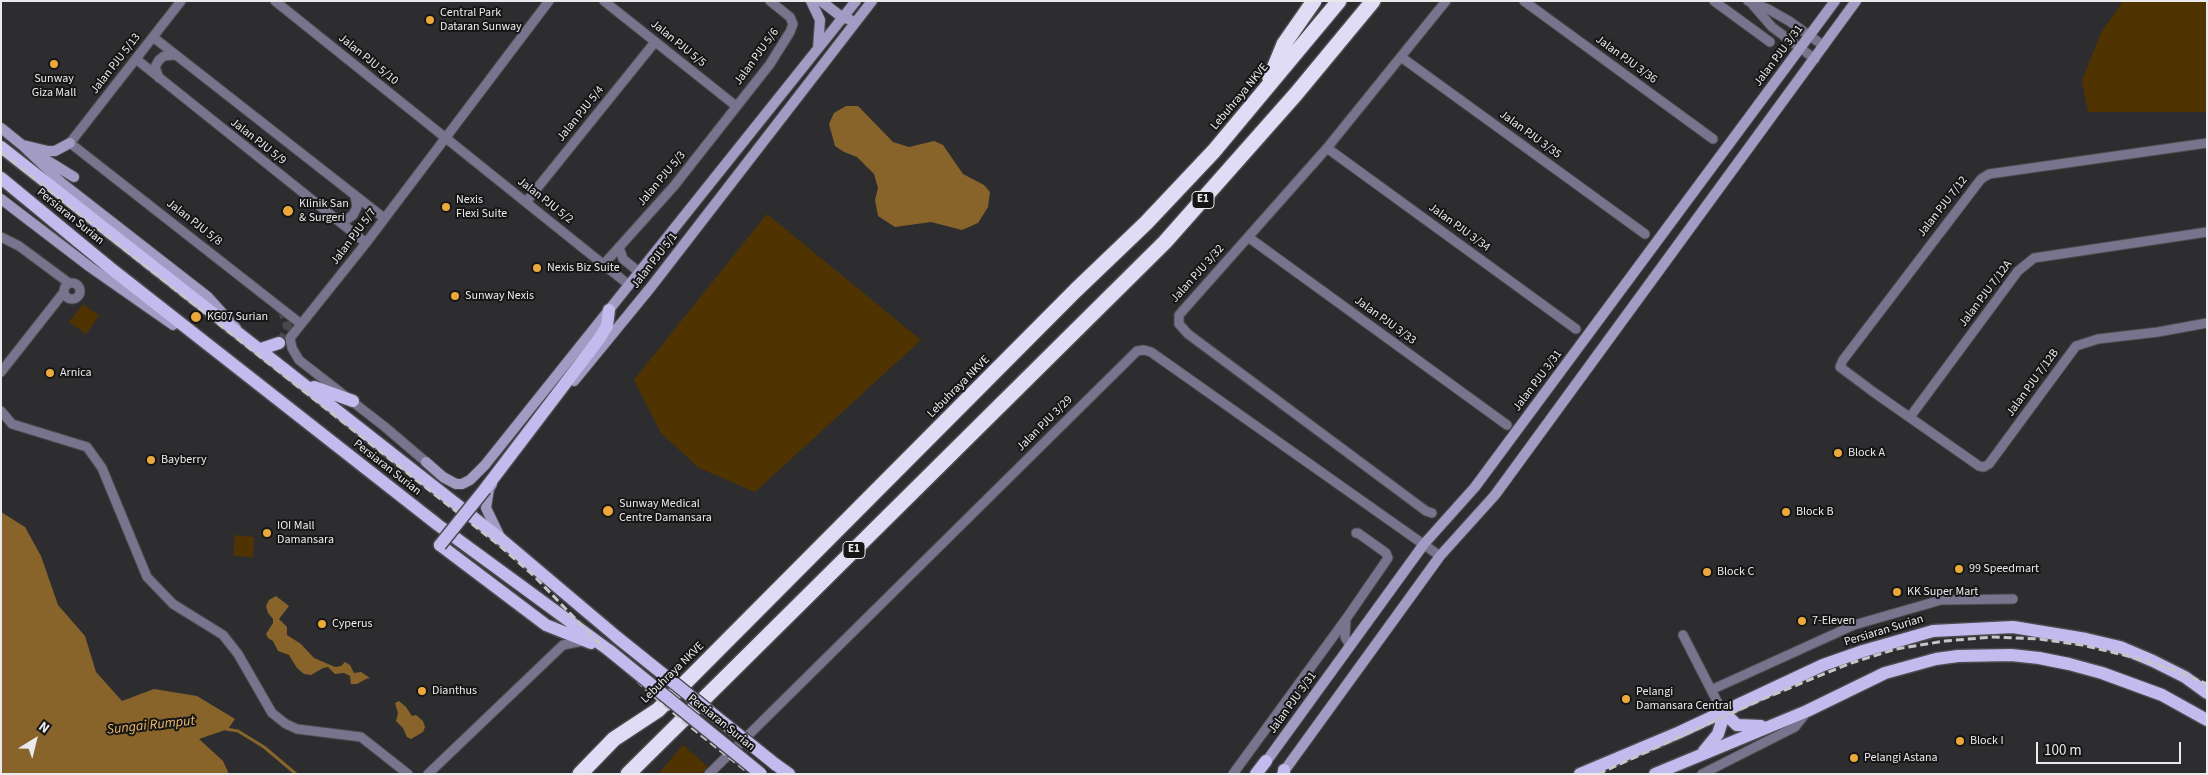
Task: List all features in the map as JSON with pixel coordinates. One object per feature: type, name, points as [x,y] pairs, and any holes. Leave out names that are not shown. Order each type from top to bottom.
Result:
[{"type":"highway","points":[[1263,93],[1284,44],[1314,1]]},
{"type":"highway","name":"Lebuhraya NKVE","points":[[580,774],[614,739],[658,710],[1076,290],[1146,223],[1214,151],[1339,1]]},
{"type":"highway","name":"E1","points":[[628,774],[1165,242],[1296,94],[1373,1]]},
{"type":"main road","name":"Persiaran Surian","points":[[1,147],[261,349],[502,540],[618,638],[789,774]]},
{"type":"main road","name":"Persiaran Surian","points":[[1,178],[438,526],[606,648],[761,774]]},
{"type":"main road","points":[[606,648],[583,641],[546,625],[440,545],[599,339],[608,326],[609,310]]},
{"type":"main road","points":[[173,325],[208,344]]},
{"type":"main road","points":[[261,349],[281,341]]},
{"type":"main road","points":[[302,382],[353,401]]},
{"type":"main road","name":"Persiaran Surian","points":[[1580,774],[1680,732],[1812,670],[1863,651],[1919,634],[1972,628],[2013,627],[2086,639],[2120,647],[2185,677],[2207,693]]},
{"type":"main road","points":[[1655,774],[1807,711],[1885,673],[1936,658],[2003,655],[2039,658],[2102,673],[2162,696],[2207,720]]},
{"type":"main road","points":[[2185,677],[2207,681]]},
{"type":"main road","points":[[1722,711],[1732,722],[1742,726],[1758,727],[1773,724]]},
{"type":"main road","points":[[1700,755],[1718,734],[1722,721],[1722,711]]},
{"type":"main road","points":[[1257,774],[1266,761]]},
{"type":"street","name":"Jalan PJU 5/13","points":[[70,143],[181,1]]},
{"type":"street","name":"Jalan PJU 5/10","points":[[275,1],[445,138]]},
{"type":"street","name":"Jalan PJU 5/7","points":[[426,462],[353,401],[299,360],[292,348],[290,338],[366,243],[549,1]]},
{"type":"street","name":"Jalan PJU 5/5","points":[[604,1],[736,106]]},
{"type":"street","name":"Jalan PJU 5/6","points":[[736,106],[770,64],[793,24],[790,17],[770,1]]},
{"type":"street","points":[[811,1],[820,20],[818,50]]},
{"type":"street","points":[[822,1],[843,18],[858,20],[851,3]]},
{"type":"street","name":"Jalan PJU 5/1","points":[[489,489],[494,480],[656,280],[872,1]]},
{"type":"street","name":"Jalan PJU 3/32","points":[[1432,513],[1418,506],[1183,330],[1179,315],[1327,148],[1446,1]]},
{"type":"street","name":"Jalan PJU 3/36","points":[[1524,1],[1713,139]]},
{"type":"street","points":[[1714,1],[1770,42]]},
{"type":"street","name":"Jalan PJU 3/31","points":[[1266,761],[1424,544],[1475,487],[1835,1]]},
{"type":"street","points":[[1283,773],[1440,556],[1496,495],[1856,1]]},
{"type":"street","points":[[1750,2],[1768,9],[1824,46]]},
{"type":"street","points":[[1750,2],[1772,28],[1815,59]]},
{"type":"street","name":"Jalan PJU 5/1","points":[[476,475],[818,50],[843,18],[851,3]]},
{"type":"street","name":"Jalan PJU 5/9","points":[[153,38],[384,218]]},
{"type":"street","name":"Jalan PJU 5/4","points":[[526,202],[655,42]]},
{"type":"street","points":[[159,78],[155,67],[159,60],[164,56],[175,55]]},
{"type":"street","name":"Jalan PJU 3/35","points":[[1401,57],[1644,234]]},
{"type":"street","name":"Jalan PJU 5/9","points":[[136,60],[366,243]]},
{"type":"street","name":"Jalan PJU 5/3","points":[[604,264],[674,186],[736,106]]},
{"type":"street","name":"Persiaran Surian","points":[[1,128],[63,184],[208,297],[228,317],[241,335]]},
{"type":"street","name":"Jalan PJU 5/2","points":[[445,138],[629,285]]},
{"type":"street","points":[[22,145],[55,151],[70,143]]},
{"type":"street","name":"Jalan PJU 5/8","points":[[70,143],[301,324]]},
{"type":"street","name":"Jalan PJU 7/12","points":[[1910,417],[1840,367],[1843,360],[1981,179],[1989,174],[2207,143]]},
{"type":"street","points":[[22,145],[74,177]]},
{"type":"street","name":"Jalan PJU 3/34","points":[[1327,148],[1576,329]]},
{"type":"street","points":[[335,218],[346,220],[353,215],[357,207],[354,196]]},
{"type":"street","points":[[1,199],[90,267],[173,325]]},
{"type":"street","name":"Jalan PJU 7/12A","points":[[1910,417],[2018,270],[2034,258],[2207,232]]},
{"type":"street","points":[[1,237],[19,246],[69,283],[77,284],[80,289],[80,294],[76,298],[71,299],[66,297],[64,292]]},
{"type":"street","name":"Jalan PJU 3/33","points":[[1248,237],[1507,425]]},
{"type":"street","points":[[619,247],[623,260],[639,272]]},
{"type":"street","points":[[1,372],[69,283]]},
{"type":"street","name":"Jalan PJU 7/12B","points":[[1910,417],[1979,466],[1984,467],[1989,464],[2076,346],[2098,339],[2158,332],[2207,323]]},
{"type":"street","name":"Jalan PJU 3/29","points":[[709,774],[1137,351],[1151,352],[1440,556]]},
{"type":"street","points":[[1,411],[12,424],[87,447],[102,468],[148,577],[173,604],[224,635],[238,654],[272,712],[286,724],[297,729],[361,738],[408,774]]},
{"type":"street","points":[[426,462],[456,484],[462,484],[476,475]]},
{"type":"street","points":[[476,475],[473,483],[476,491],[484,493],[489,489]]},
{"type":"street","points":[[489,489],[486,508],[502,540]]},
{"type":"street","points":[[1233,774],[1388,558],[1386,553],[1356,533]]},
{"type":"street","points":[[1711,690],[1854,625],[1941,600],[2013,599]]},
{"type":"street","points":[[1346,619],[1345,637],[1350,645]]},
{"type":"street","points":[[1683,635],[1722,711]]},
{"type":"street","points":[[428,774],[563,645],[583,641]]},
{"type":"street","points":[[2188,709],[2207,727]]},
{"type":"street","points":[[1702,774],[1795,727],[1807,711]]},
{"type":"shaded area","points":[[2123,1],[2207,1],[2207,112],[2088,112],[2082,80],[2101,33]]},
{"type":"shaded area","points":[[767,214],[921,340],[755,492],[699,468],[661,433],[634,380]]},
{"type":"shaded area","points":[[83,304],[99,316],[86,334],[69,322]]},
{"type":"shaded area","points":[[235,535],[254,537],[253,557],[233,556]]},
{"type":"shaded area","points":[[683,745],[708,767],[701,774],[658,774]]},
{"type":"water","points":[[846,106],[858,106],[893,142],[909,147],[934,141],[943,145],[963,174],[984,185],[990,192],[988,207],[978,223],[962,230],[931,222],[895,227],[878,216],[875,200],[878,188],[874,174],[857,157],[835,146],[829,124],[834,113]]},
{"type":"water","points":[[1,512],[25,527],[41,556],[58,605],[85,636],[96,672],[122,701],[154,689],[197,696],[235,719],[228,729],[199,739],[223,761],[229,774],[1,774]]},
{"type":"water","points":[[276,596],[289,606],[279,619],[287,627],[287,635],[301,644],[314,658],[335,667],[341,666],[345,662],[350,665],[354,673],[361,672],[370,678],[357,684],[351,684],[350,676],[344,673],[335,674],[328,667],[311,675],[304,674],[297,668],[289,655],[278,651],[273,641],[266,634],[273,623],[273,619],[268,613],[266,606],[269,600]]},
{"type":"water","points":[[399,701],[412,716],[416,715],[423,721],[425,727],[423,732],[411,739],[407,737],[403,728],[396,721],[398,713],[395,703]]},
{"type":"waterway","name":"Sungai Rumput","points":[[226,729],[238,731],[264,747],[296,774]]},
{"type":"tunnel","points":[[282,309],[288,328],[283,338]]},
{"type":"railway","points":[[1,152],[500,546],[534,576],[621,666],[649,692],[750,774]]},
{"type":"railway","points":[[1598,774],[1765,698],[1851,663],[1896,649],[1945,641],[1993,637],[2039,639],[2082,645],[2172,669],[2207,684]]},
{"type":"place","name":"Central Park Dataran Sunway","points":[[430,20]]},
{"type":"place","name":"Sunway Giza Mall","points":[[54,64]]},
{"type":"place","name":"Nexis Flexi Suite","points":[[446,207]]},
{"type":"place","name":"Klinik San & Surgeri","points":[[288,211]]},
{"type":"place","name":"Nexis Biz Suite","points":[[537,268]]},
{"type":"place","name":"Sunway Nexis","points":[[455,296]]},
{"type":"place","name":"KG07 Surian","points":[[196,317]]},
{"type":"place","name":"Arnica","points":[[50,373]]},
{"type":"place","name":"Block A","points":[[1838,453]]},
{"type":"place","name":"Bayberry","points":[[151,460]]},
{"type":"place","name":"Sunway Medical Centre Damansara","points":[[608,511]]},
{"type":"place","name":"Block B","points":[[1786,512]]},
{"type":"place","name":"IOI Mall Damansara","points":[[267,533]]},
{"type":"place","name":"99 Speedmart","points":[[1959,569]]},
{"type":"place","name":"Block C","points":[[1707,572]]},
{"type":"place","name":"KK Super Mart","points":[[1897,592]]},
{"type":"place","name":"7-Eleven","points":[[1802,621]]},
{"type":"place","name":"Cyperus","points":[[322,624]]},
{"type":"place","name":"Dianthus","points":[[422,691]]},
{"type":"place","name":"Pelangi Damansara Central","points":[[1626,699]]},
{"type":"place","name":"Block I","points":[[1960,741]]},
{"type":"place","name":"Pelangi Astana","points":[[1854,758]]}]
